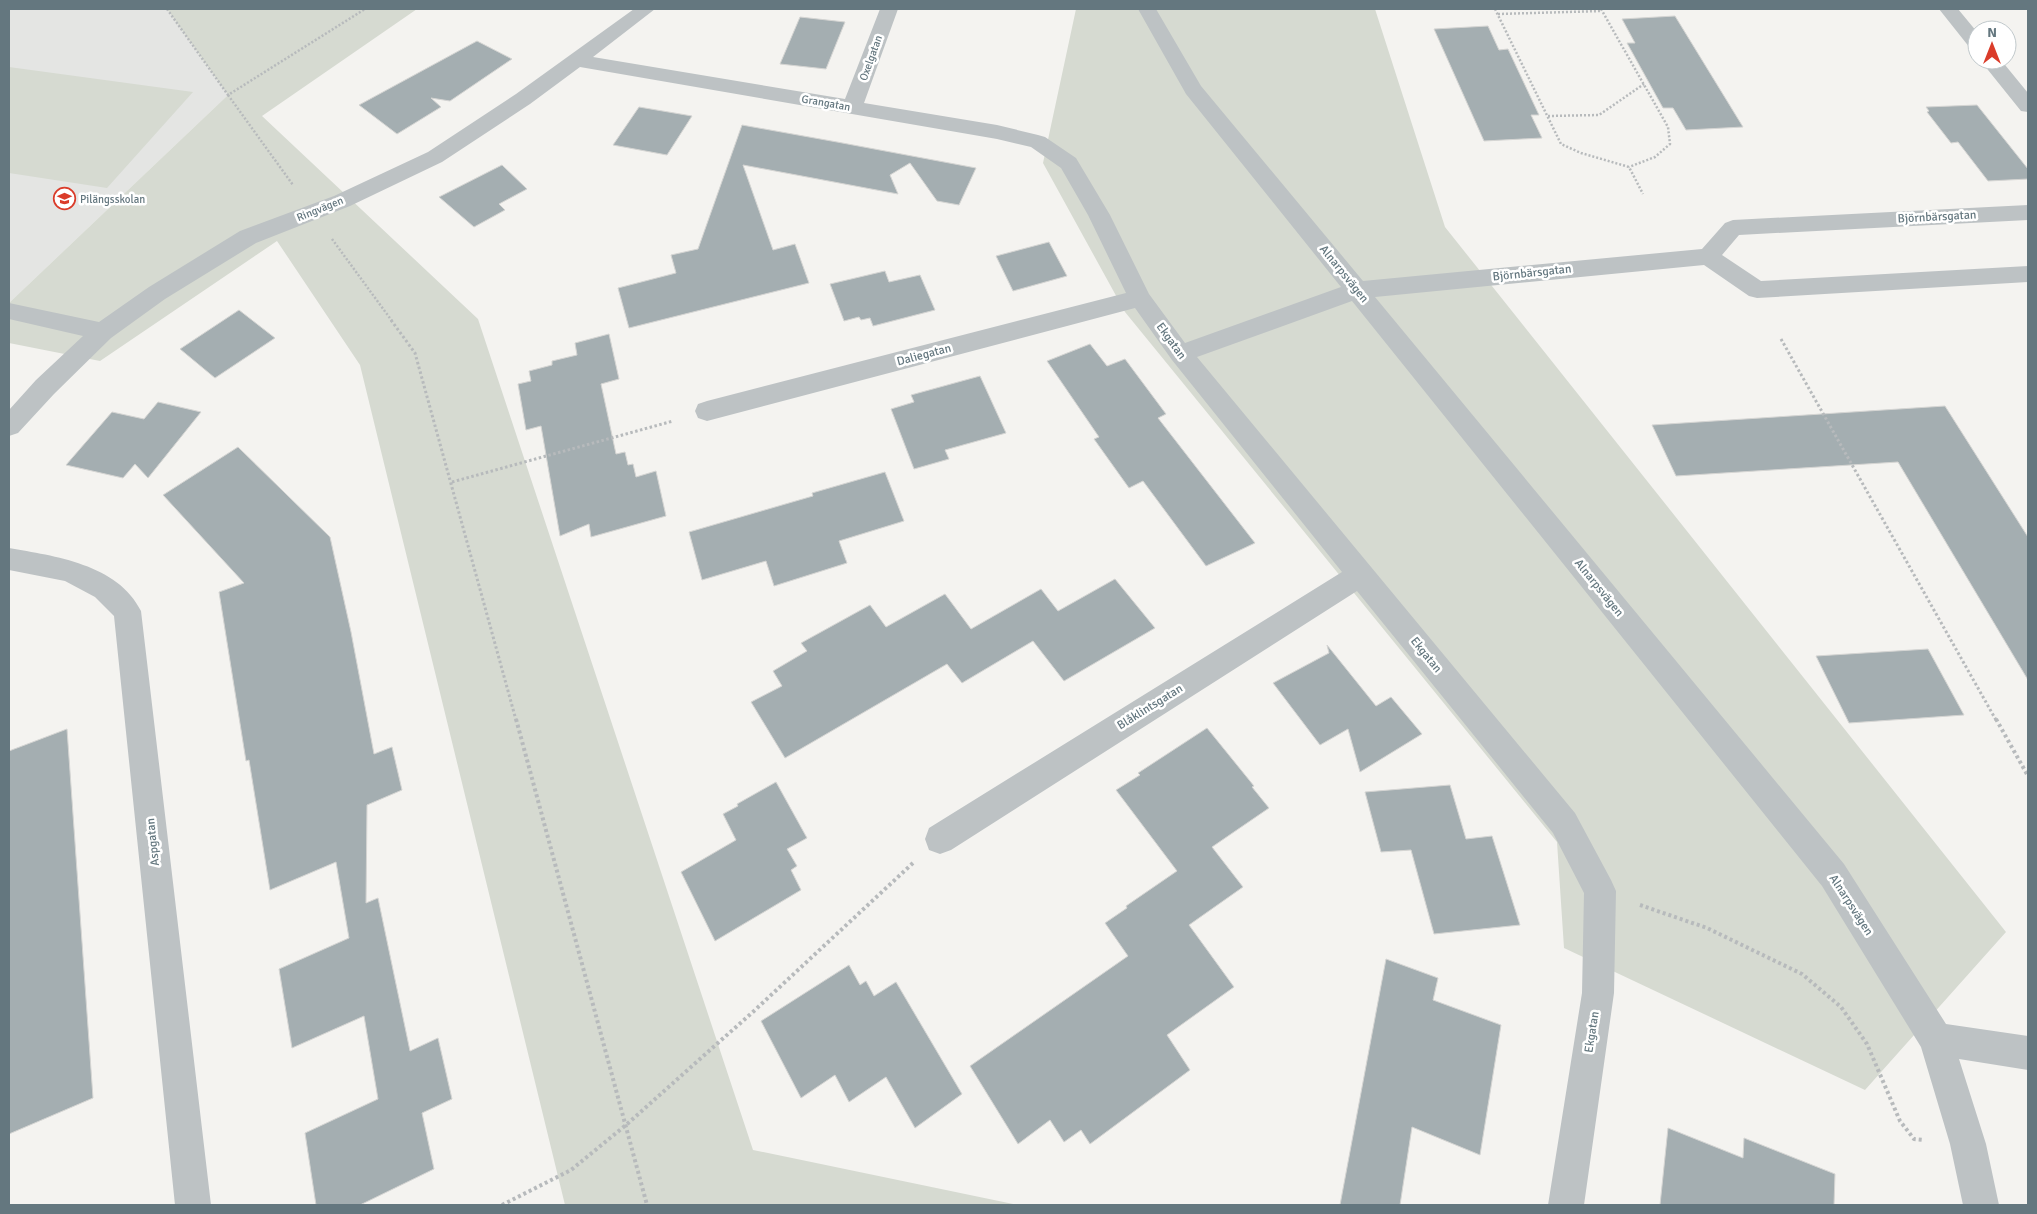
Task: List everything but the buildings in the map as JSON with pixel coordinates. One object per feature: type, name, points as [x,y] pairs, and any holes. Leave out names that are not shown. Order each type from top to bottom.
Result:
[{"type":"street","name":"Ringvägen","points":[[9,426],[44,387],[103,332],[157,293],[248,237],[342,201],[435,157],[523,99],[646,9]]},
{"type":"street","name":"Oxelgatan","points":[[852,108],[889,9]]},
{"type":"street","name":"Alnarpsvägen","points":[[1147,9],[1193,89],[1833,876],[1936,1039],[1968,1144],[1981,1205]]},
{"type":"street","points":[[1948,9],[1967,32]]},
{"type":"street","name":"Grangatan","points":[[576,60],[997,132],[1038,142],[1069,163]]},
{"type":"street","points":[[1998,70],[2028,106]]},
{"type":"street","name":"Ekgatan","points":[[1069,163],[1099,215],[1140,298],[1180,354],[1564,822],[1600,891],[1598,993],[1566,1205]]},
{"type":"street","name":"Björnbärsgatan","points":[[1180,354],[1357,290],[1708,257],[1733,228],[2028,212]]},
{"type":"street","points":[[1708,257],[1757,290],[2028,274]]},
{"type":"street","name":"Daliegatan","points":[[707,411],[1140,298]]},
{"type":"street","points":[[9,312],[103,332]]},
{"type":"street","name":"Aspgatan","points":[[9,559],[70,571],[105,589],[127,611],[193,1205]]},
{"type":"street","name":"Blåklintsgatan","points":[[940,838],[1360,575]]},
{"type":"street","points":[[1936,1039],[2028,1053]]},
{"type":"path","points":[[167,9],[415,353],[452,482],[647,1205]]},
{"type":"path","points":[[228,95],[365,9]]},
{"type":"path","points":[[1495,9],[1561,144],[1581,153],[1629,167],[1655,157],[1670,144],[1668,127],[1602,10],[1498,14]]},
{"type":"path","points":[[1548,116],[1599,115],[1644,84]]},
{"type":"path","points":[[1629,167],[1643,194]]},
{"type":"path","points":[[1781,339],[2028,776]]},
{"type":"path","points":[[452,482],[707,411]]},
{"type":"path","points":[[502,1205],[571,1170],[626,1125],[755,1010],[940,838]]},
{"type":"path","points":[[1600,891],[1707,928],[1802,974],[1841,1007],[1867,1044],[1900,1121],[1914,1139],[1968,1144]]},
{"type":"shaded area","name":"Pilängsskolan","points":[[9,9],[167,9],[228,95],[9,303]]},
{"type":"shaded area","points":[[167,9],[417,9],[262,116],[478,319],[753,1150],[1018,1205],[565,1205],[360,365],[277,241],[100,361],[9,343],[9,303],[228,95]]},
{"type":"shaded area","points":[[1076,9],[1375,9],[1445,227],[2006,932],[1865,1090],[1564,948],[1557,842],[1125,312],[1043,163]]},
{"type":"shaded area","points":[[9,67],[193,92],[107,188],[9,173]]},
{"type":"place","name":"Pilängsskolan","points":[[64,199]]}]
